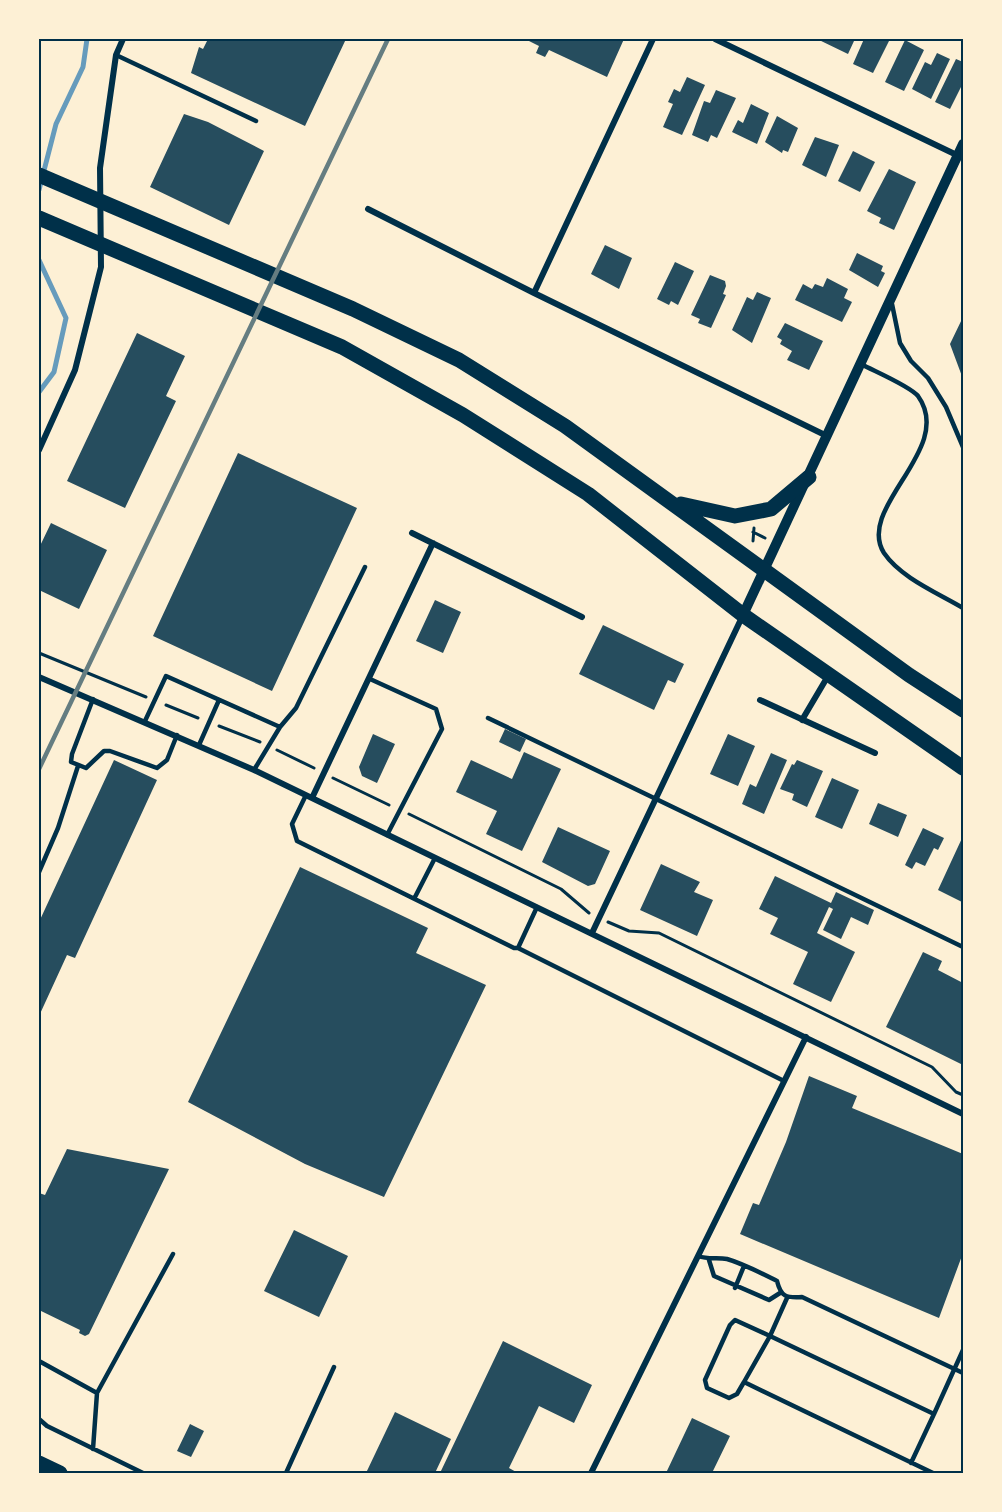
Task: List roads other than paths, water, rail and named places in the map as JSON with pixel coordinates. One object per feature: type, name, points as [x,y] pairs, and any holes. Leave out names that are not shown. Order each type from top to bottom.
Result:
[{"type":"main road","points":[[39,175],[353,309],[459,360],[565,426],[909,675],[963,710]]},
{"type":"main road","points":[[39,218],[342,347],[463,415],[588,494],[743,615],[963,768]]},
{"type":"main road","points":[[670,501],[735,516],[771,509],[809,477]]},
{"type":"main road","points":[[39,1463],[60,1473]]},
{"type":"street","points":[[39,450],[75,370],[101,267],[100,168],[116,55],[123,39]]},
{"type":"street","points":[[534,293],[653,39]]},
{"type":"street","points":[[715,39],[960,157]]},
{"type":"street","points":[[592,933],[960,157],[963,144]]},
{"type":"street","points":[[368,209],[828,437]]},
{"type":"street","points":[[412,533],[582,617]]},
{"type":"street","points":[[309,796],[324,772],[370,679],[433,543]]},
{"type":"street","points":[[802,720],[829,675]]},
{"type":"street","points":[[39,676],[177,735],[309,796],[387,836],[963,1114]]},
{"type":"street","points":[[760,700],[875,753]]},
{"type":"street","points":[[591,1473],[806,1037]]},
{"type":"lane","points":[[116,55],[256,121]]},
{"type":"lane","points":[[891,300],[900,343],[911,361],[934,387],[963,447]]},
{"type":"lane","points":[[861,364],[917,394],[928,421],[921,446],[881,521],[880,541],[884,553],[907,575],[963,608]]},
{"type":"lane","points":[[254,770],[280,727],[296,708],[365,567]]},
{"type":"lane","points":[[145,721],[166,676],[280,727]]},
{"type":"lane","points":[[370,679],[436,709],[442,729],[387,836]]},
{"type":"lane","points":[[93,698],[72,754],[71,762],[78,766],[87,768],[104,751],[110,750],[157,768],[167,760],[177,735]]},
{"type":"lane","points":[[199,745],[219,700]]},
{"type":"lane","points":[[488,718],[963,947]]},
{"type":"lane","points":[[39,872],[58,828],[78,766]]},
{"type":"lane","points":[[309,796],[292,824],[297,841],[389,884],[784,1081]]},
{"type":"lane","points":[[415,897],[435,858]]},
{"type":"lane","points":[[518,948],[537,907]]},
{"type":"lane","points":[[93,1449],[97,1393],[173,1254]]},
{"type":"lane","points":[[698,1256],[710,1260],[724,1258],[744,1266],[777,1281],[780,1293],[787,1298],[802,1297],[963,1373]]},
{"type":"lane","points":[[710,1260],[714,1276],[735,1288],[769,1300],[780,1293]]},
{"type":"lane","points":[[735,1288],[744,1266]]},
{"type":"lane","points":[[787,1298],[770,1336],[737,1394],[729,1398],[707,1388],[705,1380],[730,1325],[735,1320],[770,1336],[934,1414]]},
{"type":"lane","points":[[911,1463],[963,1350]]},
{"type":"lane","points":[[39,1361],[97,1393]]},
{"type":"lane","points":[[286,1473],[334,1367]]},
{"type":"lane","points":[[744,1382],[933,1473]]},
{"type":"lane","points":[[39,1419],[143,1473]]},
{"type":"waterway","points":[[39,190],[56,124],[83,67],[87,39]]},
{"type":"waterway","points":[[39,260],[66,318],[54,372],[39,392]]},
{"type":"railway","points":[[39,769],[388,39]]}]
